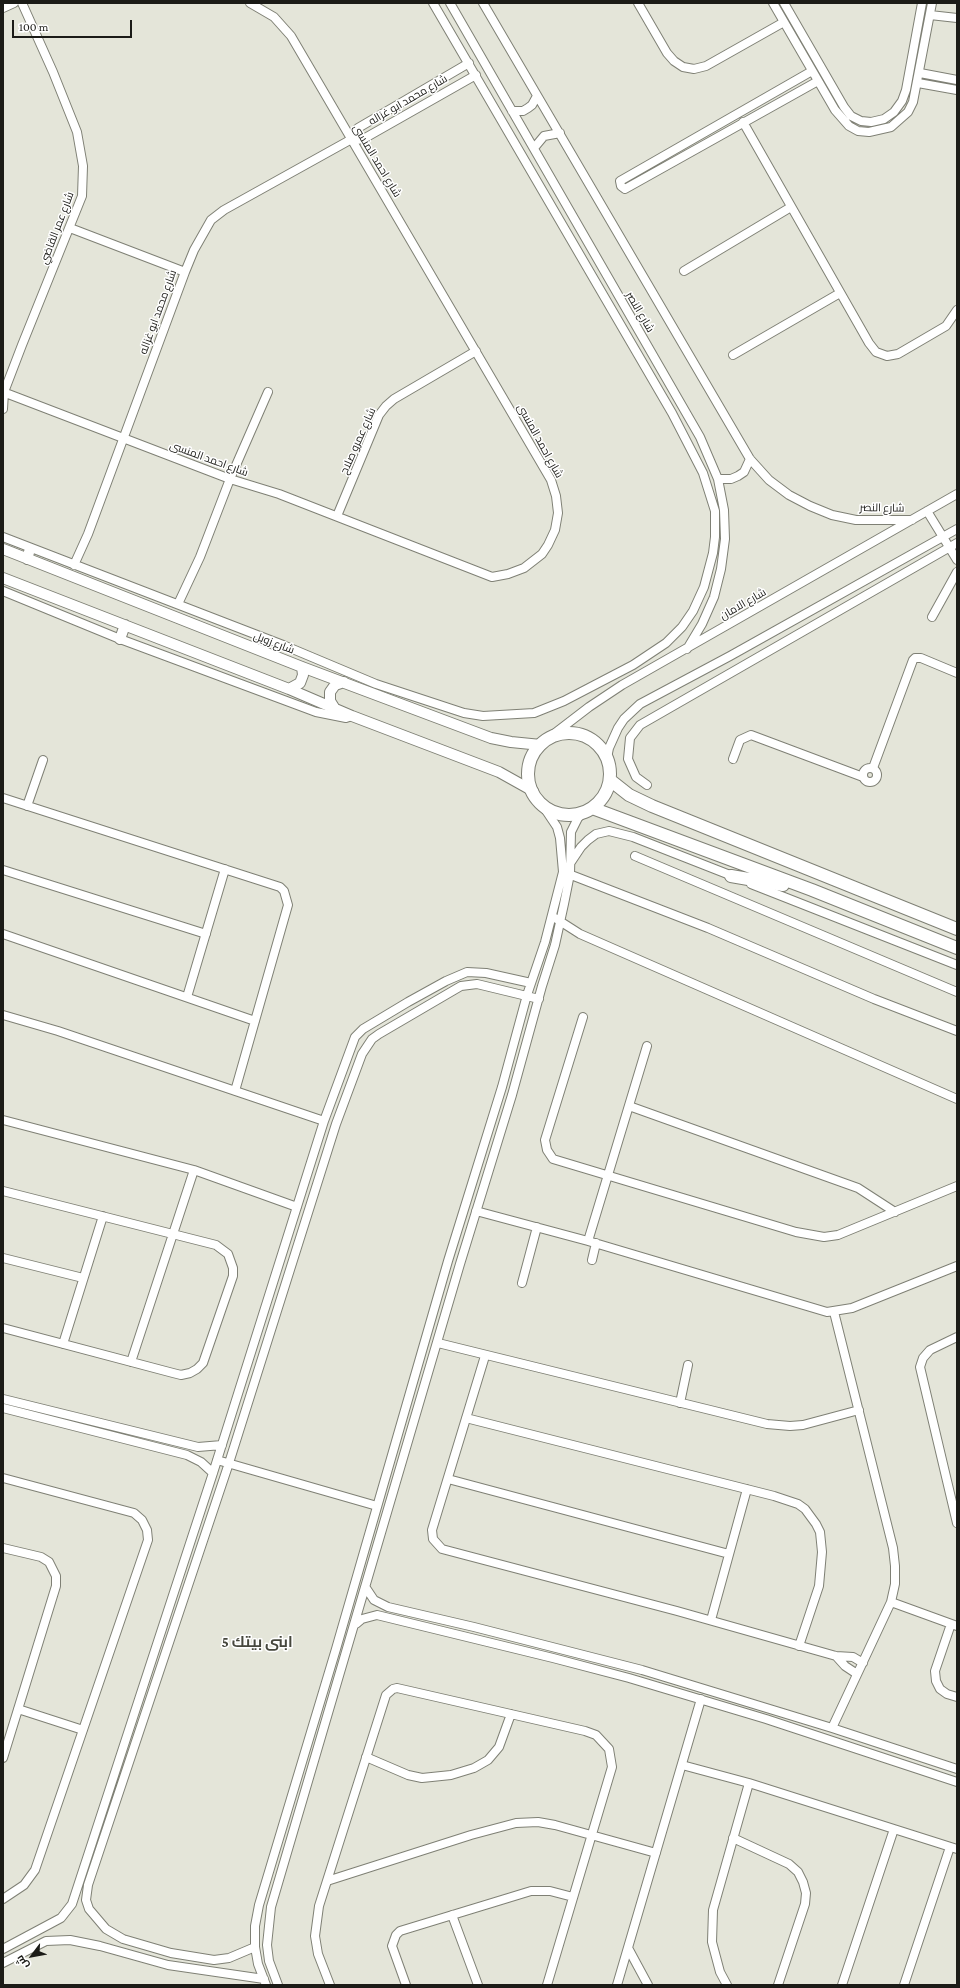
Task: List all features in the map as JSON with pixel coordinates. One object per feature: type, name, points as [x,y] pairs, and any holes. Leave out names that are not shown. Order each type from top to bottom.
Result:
[{"type":"highway","points":[[563,734],[581,735],[597,744],[607,758],[610,780],[604,796],[588,810],[576,814],[561,814],[541,803],[533,791],[529,777],[530,763],[544,742],[563,734]]},
{"type":"highway","points":[[610,780],[629,795],[652,806],[957,929]]},
{"type":"highway","points":[[588,810],[812,890],[957,948]]},
{"type":"highway","points":[[731,876],[812,890]]},
{"type":"main road","points":[[27,559],[30,549]]},
{"type":"main road","name":"شارع زويل","points":[[3,550],[302,667],[491,738],[511,742],[544,742]]},
{"type":"main road","points":[[3,578],[289,689],[352,716],[500,772],[533,791]]},
{"type":"main road","points":[[120,639],[125,625]]},
{"type":"main road","points":[[289,689],[300,683],[303,675],[302,667]]},
{"type":"main road","points":[[335,709],[330,701],[330,692],[335,685],[344,682]]},
{"type":"street","points":[[3,8],[14,3]]},
{"type":"street","name":"شارع عمر القاضي","points":[[3,408],[3,392],[82,196],[83,166],[77,132],[53,72],[22,3]]},
{"type":"street","name":"شارع احمد المنسى","points":[[3,392],[230,479],[279,494],[492,577],[508,574],[524,568],[542,554],[555,530],[558,513],[556,496],[551,480],[287,32],[274,18],[250,3]]},
{"type":"street","points":[[3,537],[30,549],[74,564],[178,604],[376,684],[464,713],[483,716],[534,713],[564,701],[633,665],[666,643],[682,627],[693,611],[704,588],[713,553],[715,537],[715,511],[709,487],[689,443],[435,6],[449,3]]},
{"type":"street","name":"شارع النصر","points":[[449,3],[700,437],[718,479],[724,510],[725,539],[721,569],[714,597],[702,624],[687,648]]},
{"type":"street","name":"شارع النصر","points":[[483,3],[750,459],[769,480],[789,495],[832,515],[856,520],[912,520]]},
{"type":"street","points":[[638,3],[667,53],[674,61],[683,67],[694,69],[706,66],[784,22]]},
{"type":"street","points":[[773,3],[835,110],[849,126],[858,131],[870,132],[881,131],[900,120],[913,102],[920,73],[932,3]]},
{"type":"street","points":[[784,3],[844,107],[851,116],[861,121],[872,122],[884,119],[894,112],[902,101],[906,90],[922,3]]},
{"type":"street","points":[[930,15],[957,18]]},
{"type":"street","name":"شارع محمد ابو غزاله","points":[[74,564],[88,534],[185,272],[202,234],[211,220],[221,212],[350,140],[358,128],[468,63]]},
{"type":"street","points":[[812,71],[620,181],[620,186],[625,189],[818,81]]},
{"type":"street","points":[[918,83],[954,90],[955,79],[920,73]]},
{"type":"street","name":"شارع محمد ابو غزاله","points":[[350,140],[358,140],[370,135],[476,75]]},
{"type":"street","points":[[774,92],[780,102]]},
{"type":"street","points":[[512,111],[528,108],[532,105],[537,96]]},
{"type":"street","points":[[744,122],[872,348],[881,355],[887,356],[898,354],[946,326],[957,310]]},
{"type":"street","points":[[534,148],[544,136],[560,133]]},
{"type":"street","points":[[656,160],[661,168]]},
{"type":"street","points":[[684,271],[791,206]]},
{"type":"street","points":[[70,228],[185,272]]},
{"type":"street","points":[[584,261],[594,254]]},
{"type":"street","points":[[733,355],[840,292]]},
{"type":"street","name":"شارع عمرو صلاح","points":[[337,516],[382,411],[394,399],[476,351]]},
{"type":"street","points":[[178,604],[200,557],[230,479],[268,392]]},
{"type":"street","points":[[718,479],[731,479],[738,476],[744,472],[750,459]]},
{"type":"street","name":"شارع الامان","points":[[544,742],[605,696],[957,494]]},
{"type":"street","points":[[927,511],[943,537],[953,545],[957,560]]},
{"type":"street","points":[[607,758],[609,748],[618,728],[624,719],[640,704],[736,653],[957,529]]},
{"type":"street","points":[[647,785],[636,777],[628,759],[630,738],[640,725],[953,545]]},
{"type":"street","points":[[932,616],[957,572]]},
{"type":"street","points":[[3,591],[120,639],[316,712],[346,718],[352,716]]},
{"type":"street","points":[[666,643],[675,655]]},
{"type":"street","points":[[873,768],[913,660],[918,657],[957,674]]},
{"type":"street","points":[[733,759],[740,740],[751,736],[863,777],[867,781],[875,780],[876,772],[873,768]]},
{"type":"street","points":[[27,806],[43,760]]},
{"type":"street","points":[[863,777],[864,769],[873,768]]},
{"type":"street","points":[[3,798],[116,833],[280,887],[288,900],[288,905],[234,1091]]},
{"type":"street","points":[[541,803],[557,827],[567,873]]},
{"type":"street","points":[[571,862],[571,832],[578,818],[588,810]]},
{"type":"street","points":[[278,1985],[269,1961],[267,1945],[271,1908],[321,1735],[356,1624],[460,1264],[512,1095],[538,999],[555,945],[556,919],[571,862],[581,847],[596,834],[609,831],[633,837],[957,965]]},
{"type":"street","points":[[635,856],[957,992]]},
{"type":"street","points":[[187,997],[225,869]]},
{"type":"street","points":[[3,870],[206,934]]},
{"type":"street","points":[[567,873],[708,928],[874,999],[957,1031]]},
{"type":"street","points":[[3,1963],[46,1941],[59,1939],[81,1941],[168,1965],[265,1982],[255,1947],[255,1926],[259,1905],[448,1261],[502,1087],[531,984],[545,942],[556,919]]},
{"type":"street","points":[[556,919],[585,936],[957,1099]]},
{"type":"street","points":[[3,934],[255,1021]]},
{"type":"street","points":[[545,942],[555,945]]},
{"type":"street","points":[[3,1949],[61,1918],[67,1912],[77,1890],[218,1460],[324,1121],[355,1037],[363,1029],[408,1002],[446,981],[467,972],[486,973],[531,984]]},
{"type":"street","points":[[255,1947],[229,1958],[214,1960],[171,1953],[123,1939],[106,1929],[96,1919],[89,1909],[86,1894],[229,1463],[336,1124],[362,1054],[372,1039],[451,991],[470,984],[486,985],[528,995],[538,999]]},
{"type":"street","points":[[408,1002],[414,1013]]},
{"type":"street","points":[[3,1015],[58,1031],[324,1121]]},
{"type":"street","points":[[583,1018],[545,1140],[547,1150],[553,1159],[810,1236],[824,1237],[838,1235],[957,1186]]},
{"type":"street","points":[[592,1260],[592,1242],[608,1176],[647,1046]]},
{"type":"street","points":[[629,1106],[858,1188],[895,1212]]},
{"type":"street","points":[[3,1120],[194,1170],[297,1207]]},
{"type":"street","points":[[132,1362],[194,1170]]},
{"type":"street","points":[[3,1191],[216,1245],[223,1249],[232,1261],[232,1276],[203,1363],[190,1374],[181,1375],[3,1328]]},
{"type":"street","points":[[476,1211],[592,1242],[818,1311],[834,1312],[852,1308],[957,1266]]},
{"type":"street","points":[[63,1344],[103,1216]]},
{"type":"street","points":[[522,1283],[537,1227]]},
{"type":"street","points":[[3,1258],[84,1278]]},
{"type":"street","points":[[448,1261],[460,1264]]},
{"type":"street","points":[[832,1728],[891,1602],[895,1572],[893,1548],[834,1312]]},
{"type":"street","points":[[260,1326],[271,1330]]},
{"type":"street","points":[[957,1337],[930,1350],[923,1358],[920,1367],[957,1523]]},
{"type":"street","points":[[438,1343],[484,1356],[778,1426],[804,1425],[859,1410]]},
{"type":"street","points":[[484,1356],[432,1530],[433,1539],[442,1549],[711,1620],[836,1656],[848,1656],[863,1662]]},
{"type":"street","points":[[680,1403],[688,1365]]},
{"type":"street","points":[[3,1399],[190,1445],[206,1448],[222,1445]]},
{"type":"street","points":[[3,1408],[187,1455],[202,1462],[213,1473]]},
{"type":"street","points":[[466,1418],[786,1499],[798,1504],[812,1516],[820,1532],[822,1552],[821,1575],[799,1646]]},
{"type":"street","points":[[187,1455],[190,1445]]},
{"type":"street","points":[[218,1460],[377,1506]]},
{"type":"street","points":[[3,1478],[124,1509],[134,1513],[142,1520],[147,1530],[148,1540],[34,1870],[24,1885],[3,1899]]},
{"type":"street","points":[[448,1479],[729,1554]]},
{"type":"street","points":[[711,1620],[747,1489]]},
{"type":"street","points":[[3,1548],[41,1557],[49,1562],[56,1576],[56,1586],[3,1758]]},
{"type":"street","points":[[180,1575],[190,1578]]},
{"type":"street","points":[[366,1588],[374,1600],[388,1607],[556,1647],[642,1670],[832,1728],[957,1769]]},
{"type":"street","points":[[891,1602],[954,1625],[936,1671],[936,1681],[940,1689],[947,1694],[957,1697]]},
{"type":"street","points":[[385,1616],[388,1607]]},
{"type":"street","points":[[356,1624],[369,1616],[385,1616],[553,1658],[701,1699],[957,1782]]},
{"type":"street","points":[[471,1638],[474,1627]]},
{"type":"street","points":[[553,1658],[556,1647]]},
{"type":"street","points":[[836,1656],[844,1666],[857,1674]]},
{"type":"street","points":[[330,1985],[318,1954],[316,1918],[386,1695],[393,1689],[402,1688],[585,1731],[596,1735],[609,1749],[612,1767],[547,1985]]},
{"type":"street","points":[[618,1985],[701,1699]]},
{"type":"street","points":[[18,1709],[83,1730]]},
{"type":"street","points":[[766,1719],[770,1709]]},
{"type":"street","points":[[366,1757],[408,1775],[422,1778],[450,1775],[474,1768],[488,1760],[499,1748],[511,1714]]},
{"type":"street","points":[[928,1772],[932,1761]]},
{"type":"street","points":[[682,1765],[749,1783],[954,1848],[904,1985]]},
{"type":"street","points":[[727,1985],[715,1957],[711,1926],[712,1910],[749,1783]]},
{"type":"street","points":[[327,1881],[471,1835],[516,1823],[549,1823],[656,1853]]},
{"type":"street","points":[[842,1985],[894,1829]]},
{"type":"street","points":[[733,1838],[789,1864],[798,1872],[803,1882],[806,1893],[805,1904],[778,1985]]},
{"type":"street","points":[[77,1890],[86,1894]]},
{"type":"street","points":[[406,1985],[393,1952],[393,1940],[396,1935],[407,1928],[537,1890],[573,1897]]},
{"type":"street","points":[[452,1915],[478,1985]]},
{"type":"street","points":[[40,1930],[46,1941]]},
{"type":"street","points":[[120,1952],[123,1939]]},
{"type":"street","points":[[628,1948],[648,1985]]},
{"type":"district","name":"ابنى بيتك 5","points":[[257,1642]]}]
